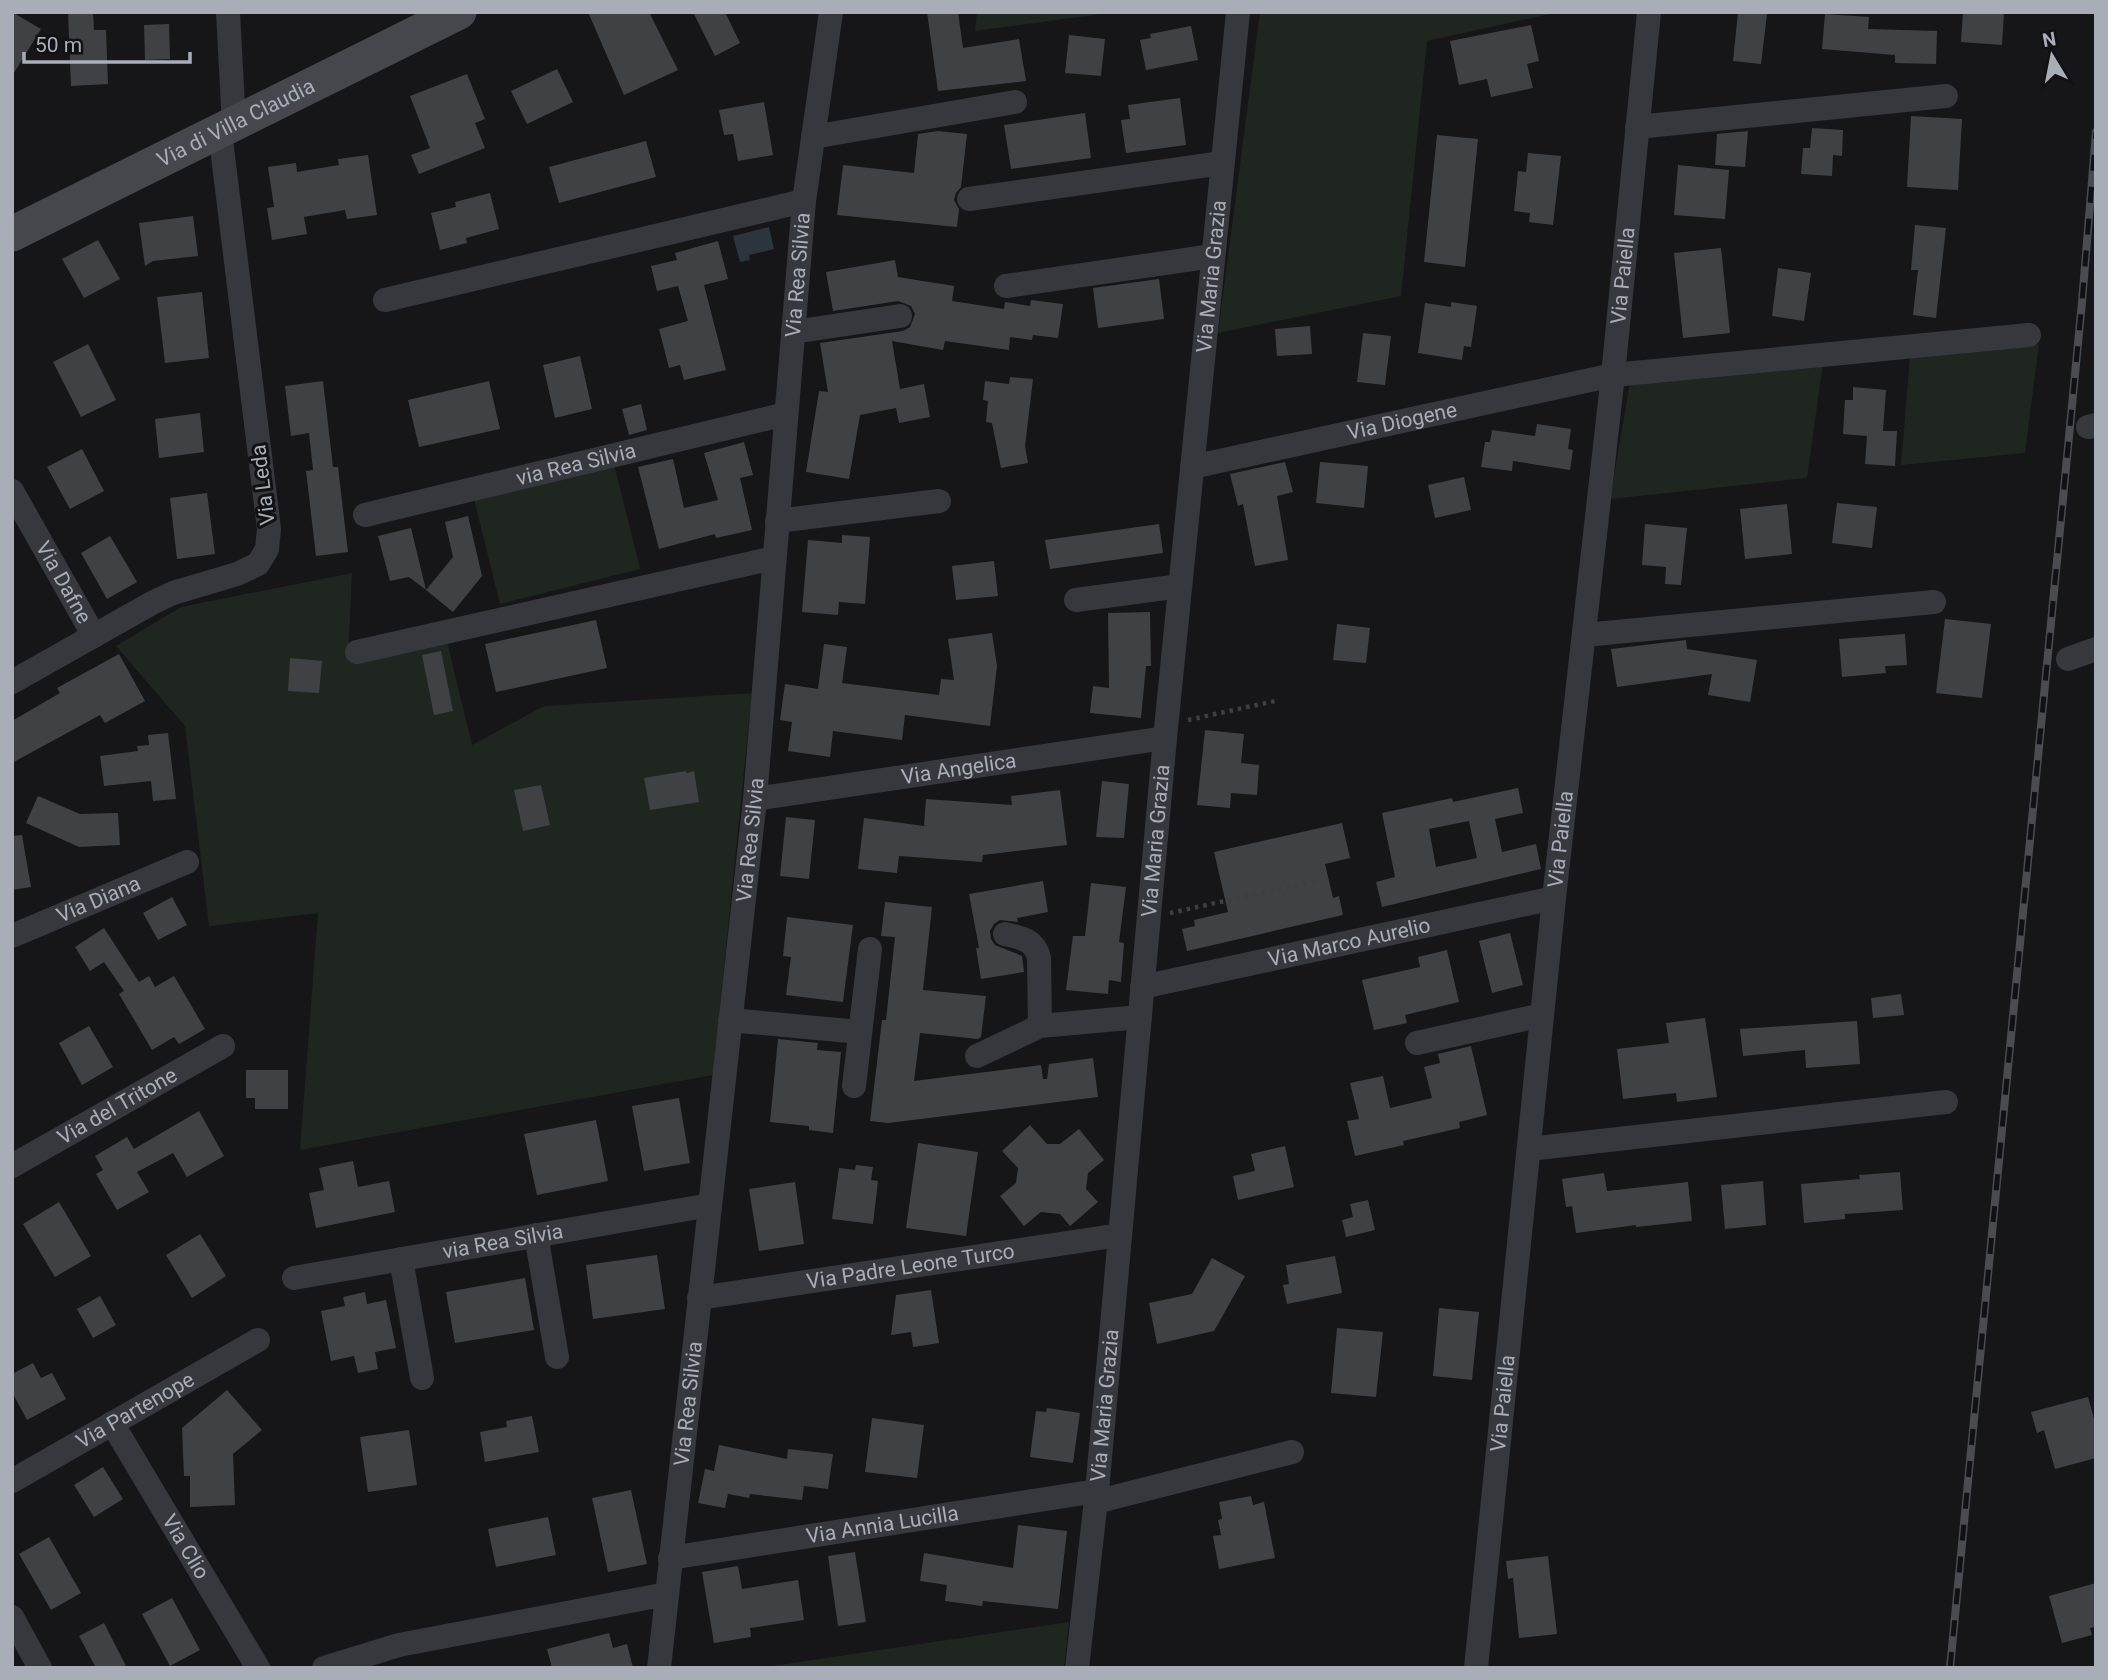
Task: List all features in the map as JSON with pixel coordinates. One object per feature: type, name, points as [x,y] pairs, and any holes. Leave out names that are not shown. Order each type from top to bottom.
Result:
[{"type":"street","points":[[227,129],[228,12]]},
{"type":"street","name":"Via di Villa Claudia","points":[[12,234],[459,12]]},
{"type":"street","name":"Via Rea Silvia","points":[[659,1668],[755,799],[804,201],[831,12]]},
{"type":"street","name":"Via Maria Grazia","points":[[1077,1668],[1096,1496],[1166,732],[1238,12]]},
{"type":"street","name":"Via Paiella","points":[[1476,1668],[1554,898],[1613,376],[1649,12]]},
{"type":"street","points":[[1637,127],[1946,96]]},
{"type":"street","points":[[813,137],[1015,102]]},
{"type":"street","name":"Via Leda","points":[[12,682],[173,593],[247,570],[258,564],[267,549],[269,529],[227,129]]},
{"type":"street","points":[[969,199],[1223,163]]},
{"type":"street","name":"via Rea Silvia","points":[[385,300],[804,201]]},
{"type":"street","points":[[1006,286],[1213,256]]},
{"type":"street","name":"via Rea Silvia","points":[[793,332],[900,317]]},
{"type":"street","name":"Via Diogene","points":[[1192,467],[1613,376],[2029,335]]},
{"type":"street","name":"via Rea Silvia","points":[[365,515],[786,415]]},
{"type":"street","name":"Via Dafne","points":[[12,491],[94,636]]},
{"type":"street","points":[[777,521],[939,501]]},
{"type":"street","points":[[358,652],[774,558]]},
{"type":"street","points":[[1076,600],[1180,586]]},
{"type":"street","points":[[1584,635],[1934,602]]},
{"type":"street","points":[[2068,659],[2096,649]]},
{"type":"street","name":"Via Angelica","points":[[755,799],[1166,732]]},
{"type":"street","name":"Via Diana","points":[[12,936],[187,862]]},
{"type":"street","name":"Via Marco Aurelio","points":[[1142,987],[1554,898]]},
{"type":"street","points":[[1005,934],[1026,940],[1037,949],[1040,1026]]},
{"type":"street","points":[[854,1086],[870,949]]},
{"type":"street","points":[[1417,1043],[1542,1015]]},
{"type":"street","points":[[977,1056],[1040,1026],[1140,1017]]},
{"type":"street","points":[[730,1020],[860,1032]]},
{"type":"street","name":"Via del Tritone","points":[[12,1166],[223,1046]]},
{"type":"street","points":[[1528,1149],[1946,1102]]},
{"type":"street","name":"via Rea Silvia","points":[[294,1278],[710,1205]]},
{"type":"street","name":"Via Padre Leone Turco","points":[[699,1298],[1120,1235]]},
{"type":"street","points":[[536,1236],[557,1357]]},
{"type":"street","points":[[401,1259],[422,1378]]},
{"type":"street","name":"Via Partenope","points":[[12,1481],[258,1340]]},
{"type":"street","name":"Via Clio","points":[[112,1423],[258,1668]]},
{"type":"street","name":"Via Annia Lucilla","points":[[670,1558],[1096,1496],[1292,1452]]},
{"type":"street","points":[[324,1668],[399,1645],[667,1594]]},
{"type":"street","points":[[12,1618],[40,1668]]},
{"type":"path","points":[[1166,732],[1275,701]]},
{"type":"path","points":[[1149,917],[1316,881]]},
{"type":"shaded area","points":[[977,12],[1117,12],[975,31]]},
{"type":"shaded area","points":[[1260,12],[1559,12],[1427,41],[1401,296],[1218,333]]},
{"type":"shaded area","points":[[769,227],[774,249],[749,255],[750,260],[740,262],[733,236]]},
{"type":"shaded area","points":[[2039,344],[2025,453],[1901,465],[1910,357]]},
{"type":"shaded area","points":[[1823,363],[1807,478],[1610,499],[1630,383]]},
{"type":"shaded area","points":[[614,464],[640,569],[500,604],[474,499]]},
{"type":"shaded area","points":[[352,573],[348,662],[447,641],[472,745],[544,706],[752,693],[713,1075],[300,1150],[318,913],[209,926],[185,726],[116,646],[181,607]]},
{"type":"shaded area","points":[[1069,1622],[1064,1668],[759,1668]]},
{"type":"building","points":[[12,12],[41,29],[12,76]]},
{"type":"building","points":[[68,12],[93,12],[94,30],[106,30],[108,84],[71,86]]},
{"type":"building","points":[[588,12],[649,12],[678,70],[624,95]]},
{"type":"building","points":[[693,12],[725,12],[740,43],[715,56]]},
{"type":"building","points":[[927,12],[958,12],[963,48],[1019,39],[1026,81],[938,91]]},
{"type":"building","points":[[1738,12],[1767,14],[1761,64],[1733,61]]},
{"type":"building","points":[[1963,12],[2004,12],[2002,45],[1961,42]]},
{"type":"building","points":[[1825,14],[1869,17],[1868,29],[1937,31],[1936,64],[1895,63],[1895,55],[1822,49]]},
{"type":"building","points":[[169,24],[170,59],[145,60],[144,25]]},
{"type":"building","points":[[1531,25],[1539,61],[1527,64],[1533,88],[1491,97],[1487,79],[1459,85],[1450,41]]},
{"type":"building","points":[[1191,26],[1198,60],[1146,70],[1140,40],[1151,38],[1150,34]]},
{"type":"building","points":[[1069,35],[1105,39],[1101,76],[1065,73]]},
{"type":"building","points":[[557,69],[573,102],[527,124],[511,91]]},
{"type":"building","points":[[467,74],[485,119],[475,123],[485,148],[419,174],[411,155],[430,148],[410,96]]},
{"type":"building","points":[[1180,98],[1186,145],[1126,153],[1121,120],[1130,119],[1128,105]]},
{"type":"building","points":[[764,102],[773,155],[738,161],[733,134],[724,135],[719,110]]},
{"type":"building","points":[[1085,113],[1091,158],[1011,169],[1004,125]]},
{"type":"building","points":[[1911,116],[1962,119],[1958,190],[1907,187]]},
{"type":"building","points":[[1812,128],[1843,130],[1842,156],[1833,155],[1832,176],[1801,174],[1803,148],[1810,148]]},
{"type":"building","points":[[938,131],[967,134],[961,187],[954,200],[959,209],[957,227],[837,215],[843,165],[914,173],[918,134]]},
{"type":"building","points":[[1748,131],[1745,167],[1715,165],[1717,134]]},
{"type":"building","points":[[1437,135],[1478,139],[1465,267],[1424,262]]},
{"type":"building","points":[[646,141],[656,177],[559,203],[549,167]]},
{"type":"building","points":[[1528,153],[1561,156],[1553,225],[1529,222],[1530,213],[1514,211],[1518,171],[1526,172]]},
{"type":"building","points":[[368,155],[377,215],[347,219],[345,210],[304,217],[307,234],[272,240],[267,208],[274,207],[268,167],[296,163],[297,172],[339,165],[338,159]]},
{"type":"building","points":[[1678,165],[1729,170],[1725,219],[1674,215]]},
{"type":"building","points":[[490,193],[499,229],[466,238],[467,243],[440,250],[431,213],[456,207],[455,202]]},
{"type":"building","points":[[193,216],[198,256],[153,261],[145,266],[139,223]]},
{"type":"building","points":[[1915,225],[1946,228],[1936,318],[1913,315],[1918,270],[1911,270]]},
{"type":"building","points":[[98,240],[120,279],[84,298],[62,259]]},
{"type":"building","points":[[718,241],[728,279],[704,285],[726,370],[684,380],[680,365],[669,368],[659,329],[688,321],[678,286],[657,291],[651,266],[677,260],[675,253]]},
{"type":"building","points":[[1721,248],[1730,333],[1683,338],[1674,253]]},
{"type":"building","points":[[895,260],[898,277],[954,286],[952,301],[1004,309],[1005,302],[1030,306],[1031,300],[1063,304],[1058,338],[1033,335],[1032,340],[1010,337],[1009,350],[945,341],[943,350],[892,341],[900,389],[924,384],[930,417],[899,423],[896,408],[860,415],[849,479],[806,472],[819,391],[828,392],[820,343],[903,331],[910,327],[915,314],[911,306],[898,301],[833,311],[826,272]]},
{"type":"building","points":[[1778,268],[1811,273],[1804,321],[1772,316]]},
{"type":"building","points":[[1159,279],[1164,319],[1098,328],[1093,288]]},
{"type":"building","points":[[202,292],[209,358],[165,363],[157,297]]},
{"type":"building","points":[[1451,302],[1477,306],[1471,347],[1464,346],[1462,360],[1418,353],[1425,303],[1451,307]]},
{"type":"building","points":[[1310,326],[1312,354],[1277,356],[1275,329]]},
{"type":"building","points":[[1363,333],[1391,336],[1385,385],[1357,382]]},
{"type":"building","points":[[88,344],[116,400],[81,417],[53,362]]},
{"type":"building","points":[[580,356],[592,409],[555,418],[543,365]]},
{"type":"building","points":[[1010,377],[1033,379],[1025,446],[1028,463],[1001,468],[992,423],[986,422],[988,401],[983,400],[985,381],[1009,384]]},
{"type":"building","points":[[323,381],[333,467],[338,467],[348,552],[316,556],[306,471],[313,470],[309,433],[291,436],[285,386]]},
{"type":"building","points":[[489,381],[500,429],[419,447],[408,400]]},
{"type":"building","points":[[1853,387],[1886,390],[1883,431],[1897,431],[1895,466],[1865,464],[1867,436],[1843,434],[1845,400],[1853,400]]},
{"type":"building","points":[[641,404],[647,430],[629,435],[622,409]]},
{"type":"building","points":[[200,413],[204,452],[159,458],[155,419]]},
{"type":"building","points":[[1537,424],[1571,429],[1568,449],[1573,450],[1570,470],[1513,461],[1512,471],[1481,467],[1485,442],[1490,442],[1492,430],[1535,436]]},
{"type":"building","points":[[744,442],[753,475],[740,478],[752,530],[716,538],[715,534],[659,549],[638,467],[673,459],[684,508],[718,500],[704,453]]},
{"type":"building","points":[[82,449],[104,491],[70,509],[47,467]]},
{"type":"building","points":[[1285,462],[1293,492],[1277,496],[1288,560],[1255,566],[1243,504],[1238,506],[1230,474]]},
{"type":"building","points":[[1320,462],[1368,466],[1364,508],[1316,503]]},
{"type":"building","points":[[1464,477],[1471,510],[1435,518],[1428,485]]},
{"type":"building","points":[[207,493],[215,554],[177,559],[170,498]]},
{"type":"building","points":[[1837,503],[1877,507],[1872,548],[1832,543]]},
{"type":"building","points":[[1787,504],[1792,554],[1745,559],[1740,509]]},
{"type":"building","points":[[468,516],[482,576],[453,612],[426,590],[453,557],[445,522]]},
{"type":"building","points":[[1159,524],[1163,553],[1050,569],[1045,540]]},
{"type":"building","points":[[1645,524],[1687,528],[1681,585],[1665,584],[1666,567],[1642,565]]},
{"type":"building","points":[[411,528],[426,590],[409,577],[390,581],[378,536]]},
{"type":"building","points":[[842,535],[870,537],[865,604],[839,602],[838,615],[802,612],[808,540],[842,543]]},
{"type":"building","points":[[110,536],[137,582],[107,599],[81,553]]},
{"type":"building","points":[[994,561],[998,596],[956,600],[952,566]]},
{"type":"building","points":[[1150,612],[1151,666],[1146,666],[1141,718],[1090,713],[1093,686],[1109,688],[1108,613]]},
{"type":"building","points":[[1945,619],[1991,624],[1982,698],[1936,693]]},
{"type":"building","points":[[596,620],[607,668],[496,692],[485,644]]},
{"type":"building","points":[[1337,624],[1370,628],[1366,663],[1333,660]]},
{"type":"building","points":[[992,633],[997,666],[990,726],[905,715],[902,740],[833,731],[830,757],[788,751],[792,722],[780,720],[785,684],[818,689],[824,644],[847,647],[842,683],[939,695],[941,679],[954,680],[948,639]]},
{"type":"building","points":[[1905,634],[1907,665],[1885,666],[1886,673],[1842,677],[1839,639]]},
{"type":"building","points":[[1686,640],[1687,649],[1757,660],[1750,702],[1708,695],[1712,674],[1617,687],[1611,649]]},
{"type":"building","points":[[441,651],[453,711],[434,715],[422,655]]},
{"type":"building","points":[[119,654],[145,701],[105,723],[100,715],[12,763],[12,721],[60,693],[57,688]]},
{"type":"building","points":[[290,658],[322,661],[319,693],[288,691]]},
{"type":"building","points":[[1205,730],[1244,734],[1241,763],[1259,765],[1257,795],[1231,793],[1230,808],[1197,805]]},
{"type":"building","points":[[168,733],[176,799],[153,801],[151,781],[104,786],[100,756],[138,751],[137,746],[149,745],[148,735]]},
{"type":"building","points":[[694,771],[699,802],[650,810],[644,778]]},
{"type":"building","points":[[1102,781],[1129,784],[1124,838],[1096,837]]},
{"type":"building","points":[[541,785],[550,825],[523,831],[514,790]]},
{"type":"building","points":[[1518,788],[1523,813],[1495,819],[1502,852],[1536,844],[1541,869],[1382,907],[1376,882],[1395,877],[1382,813],[1452,798],[1453,802]],"holes":[[[1469,821],[1477,858],[1436,867],[1429,829]]]},
{"type":"building","points":[[1060,790],[1067,845],[983,855],[982,862],[899,856],[897,873],[858,869],[864,818],[924,826],[926,799],[1012,805],[1011,796]]},
{"type":"building","points":[[38,796],[80,814],[118,813],[120,845],[79,847],[26,823]]},
{"type":"building","points":[[786,817],[815,820],[809,879],[780,876]]},
{"type":"building","points":[[1342,823],[1350,858],[1325,864],[1333,898],[1339,896],[1343,915],[1187,951],[1182,929],[1195,926],[1194,920],[1228,912],[1214,852]]},
{"type":"building","points":[[22,835],[31,887],[12,890],[12,836]]},
{"type":"building","points":[[1043,881],[1048,912],[1017,918],[1018,922],[1000,920],[990,931],[995,945],[1022,956],[1024,972],[981,979],[976,948],[979,948],[969,894]]},
{"type":"building","points":[[1091,883],[1126,887],[1119,942],[1124,943],[1121,982],[1109,980],[1108,994],[1066,990],[1073,936],[1085,936]]},
{"type":"building","points":[[172,897],[187,925],[158,940],[143,913]]},
{"type":"building","points":[[885,902],[932,907],[923,990],[986,996],[981,1037],[978,1039],[920,1033],[914,1081],[1041,1065],[1043,1079],[1047,1079],[1049,1064],[1093,1058],[1098,1097],[888,1123],[870,1121],[882,1020],[886,1020],[895,937],[881,936]]},
{"type":"building","points":[[787,917],[853,925],[843,1002],[786,995],[791,957],[783,956]]},
{"type":"building","points":[[104,928],[139,982],[149,976],[155,987],[174,976],[205,1029],[179,1044],[174,1037],[152,1050],[119,994],[124,991],[104,962],[90,971],[75,947]]},
{"type":"building","points":[[1510,933],[1523,985],[1492,993],[1479,941]]},
{"type":"building","points":[[1447,950],[1459,1002],[1405,1015],[1407,1023],[1374,1030],[1362,980],[1420,967],[1418,957]]},
{"type":"building","points":[[1901,994],[1904,1015],[1873,1018],[1871,998]]},
{"type":"building","points":[[1705,1018],[1717,1097],[1677,1102],[1676,1093],[1623,1099],[1617,1049],[1669,1043],[1666,1023]]},
{"type":"building","points":[[1857,1021],[1860,1064],[1806,1068],[1805,1050],[1743,1056],[1740,1029]]},
{"type":"building","points":[[89,1026],[113,1067],[82,1085],[59,1043]]},
{"type":"building","points":[[778,1039],[818,1043],[817,1050],[841,1052],[833,1133],[809,1130],[809,1126],[770,1122]]},
{"type":"building","points":[[1471,1046],[1487,1115],[1459,1122],[1460,1128],[1403,1141],[1404,1145],[1355,1156],[1347,1121],[1359,1119],[1350,1083],[1383,1076],[1390,1108],[1432,1098],[1424,1067],[1440,1063],[1438,1054]]},
{"type":"building","points":[[246,1070],[288,1070],[288,1109],[255,1109],[255,1098],[246,1098]]},
{"type":"building","points":[[679,1098],[690,1163],[644,1171],[632,1106]]},
{"type":"building","points":[[199,1111],[224,1156],[187,1177],[173,1153],[137,1172],[149,1192],[117,1210],[96,1174],[103,1170],[95,1156],[127,1137],[134,1149]]},
{"type":"building","points":[[596,1120],[608,1181],[537,1195],[524,1134]]},
{"type":"building","points":[[1030,1125],[1047,1144],[1060,1144],[1079,1129],[1104,1160],[1088,1173],[1086,1189],[1098,1202],[1070,1226],[1060,1214],[1041,1212],[1024,1226],[1000,1196],[1016,1183],[1018,1168],[1002,1151]]},
{"type":"building","points":[[918,1143],[978,1152],[966,1236],[906,1228]]},
{"type":"building","points":[[1285,1146],[1294,1187],[1238,1200],[1233,1176],[1255,1171],[1251,1154]]},
{"type":"building","points":[[353,1161],[358,1187],[389,1181],[395,1212],[316,1228],[309,1193],[324,1190],[319,1168]]},
{"type":"building","points":[[856,1165],[873,1167],[871,1180],[878,1181],[873,1224],[832,1219],[839,1168],[855,1170]]},
{"type":"building","points":[[1900,1172],[1903,1210],[1845,1214],[1845,1219],[1804,1223],[1801,1184],[1860,1179],[1859,1175]]},
{"type":"building","points":[[1604,1173],[1607,1191],[1688,1182],[1692,1221],[1576,1233],[1572,1206],[1566,1207],[1562,1179]]},
{"type":"building","points":[[1763,1181],[1766,1225],[1725,1229],[1721,1185]]},
{"type":"building","points":[[795,1182],[804,1244],[759,1251],[749,1189]]},
{"type":"building","points":[[1368,1200],[1375,1230],[1346,1237],[1342,1220],[1353,1217],[1350,1204]]},
{"type":"building","points":[[59,1202],[91,1256],[55,1277],[23,1224]]},
{"type":"building","points":[[200,1234],[226,1276],[192,1298],[166,1255]]},
{"type":"building","points":[[657,1255],[665,1309],[593,1319],[586,1265]]},
{"type":"building","points":[[1335,1256],[1342,1293],[1287,1304],[1283,1285],[1289,1284],[1286,1265]]},
{"type":"building","points":[[1212,1258],[1245,1276],[1214,1331],[1157,1344],[1149,1303],[1192,1294]]},
{"type":"building","points":[[525,1278],[534,1330],[455,1343],[446,1292]]},
{"type":"building","points":[[931,1290],[939,1343],[913,1347],[911,1332],[891,1335],[896,1295]]},
{"type":"building","points":[[365,1292],[367,1304],[386,1300],[396,1348],[375,1352],[378,1369],[358,1373],[354,1356],[331,1361],[321,1311],[345,1306],[343,1297]]},
{"type":"building","points":[[100,1296],[116,1325],[93,1338],[77,1309]]},
{"type":"building","points":[[1439,1308],[1479,1312],[1472,1380],[1433,1376]]},
{"type":"building","points":[[1337,1328],[1383,1332],[1376,1397],[1331,1393]]},
{"type":"building","points":[[33,1363],[41,1378],[52,1373],[66,1399],[27,1420],[12,1392],[12,1374]]},
{"type":"building","points":[[227,1390],[262,1430],[233,1454],[235,1505],[190,1507],[190,1476],[184,1476],[182,1428]]},
{"type":"building","points":[[2088,1397],[2096,1426],[2096,1458],[2055,1469],[2044,1430],[2037,1433],[2031,1412]]},
{"type":"building","points":[[1047,1408],[1080,1413],[1073,1463],[1030,1457],[1036,1411],[1046,1412]]},
{"type":"building","points":[[532,1416],[539,1452],[485,1462],[480,1432],[507,1427],[506,1421]]},
{"type":"building","points":[[872,1418],[924,1425],[917,1478],[865,1472]]},
{"type":"building","points":[[409,1430],[417,1485],[368,1492],[360,1437]]},
{"type":"building","points":[[719,1445],[787,1459],[788,1449],[833,1454],[828,1489],[804,1486],[802,1500],[750,1494],[749,1498],[728,1494],[725,1508],[698,1503],[705,1469],[714,1471]]},
{"type":"building","points":[[103,1467],[123,1499],[94,1517],[74,1485]]},
{"type":"building","points":[[631,1490],[647,1564],[608,1572],[592,1498]]},
{"type":"building","points":[[1251,1496],[1253,1505],[1264,1502],[1275,1558],[1219,1569],[1213,1536],[1221,1535],[1219,1502]]},
{"type":"building","points":[[548,1517],[556,1555],[496,1567],[488,1529]]},
{"type":"building","points":[[1018,1525],[1067,1531],[1058,1609],[983,1601],[982,1606],[945,1601],[947,1585],[920,1581],[924,1553],[1013,1568]]},
{"type":"building","points":[[49,1537],[81,1593],[51,1610],[19,1554]]},
{"type":"building","points":[[855,1552],[866,1622],[838,1626],[828,1556]]},
{"type":"building","points":[[1548,1556],[1557,1634],[1519,1638],[1513,1578],[1508,1579],[1506,1561]]},
{"type":"building","points":[[738,1566],[742,1589],[798,1580],[804,1620],[750,1628],[751,1637],[714,1643],[702,1572]]},
{"type":"building","points":[[2096,1583],[2096,1627],[2090,1628],[2092,1635],[2062,1643],[2049,1596]]},
{"type":"building","points":[[172,1598],[200,1650],[170,1666],[142,1614]]},
{"type":"building","points":[[104,1623],[127,1668],[96,1668],[79,1636]]},
{"type":"building","points":[[609,1633],[613,1648],[627,1644],[633,1668],[552,1668],[547,1649]]},
{"type":"railway","points":[[1950,1668],[2082,302],[2096,132]]}]
